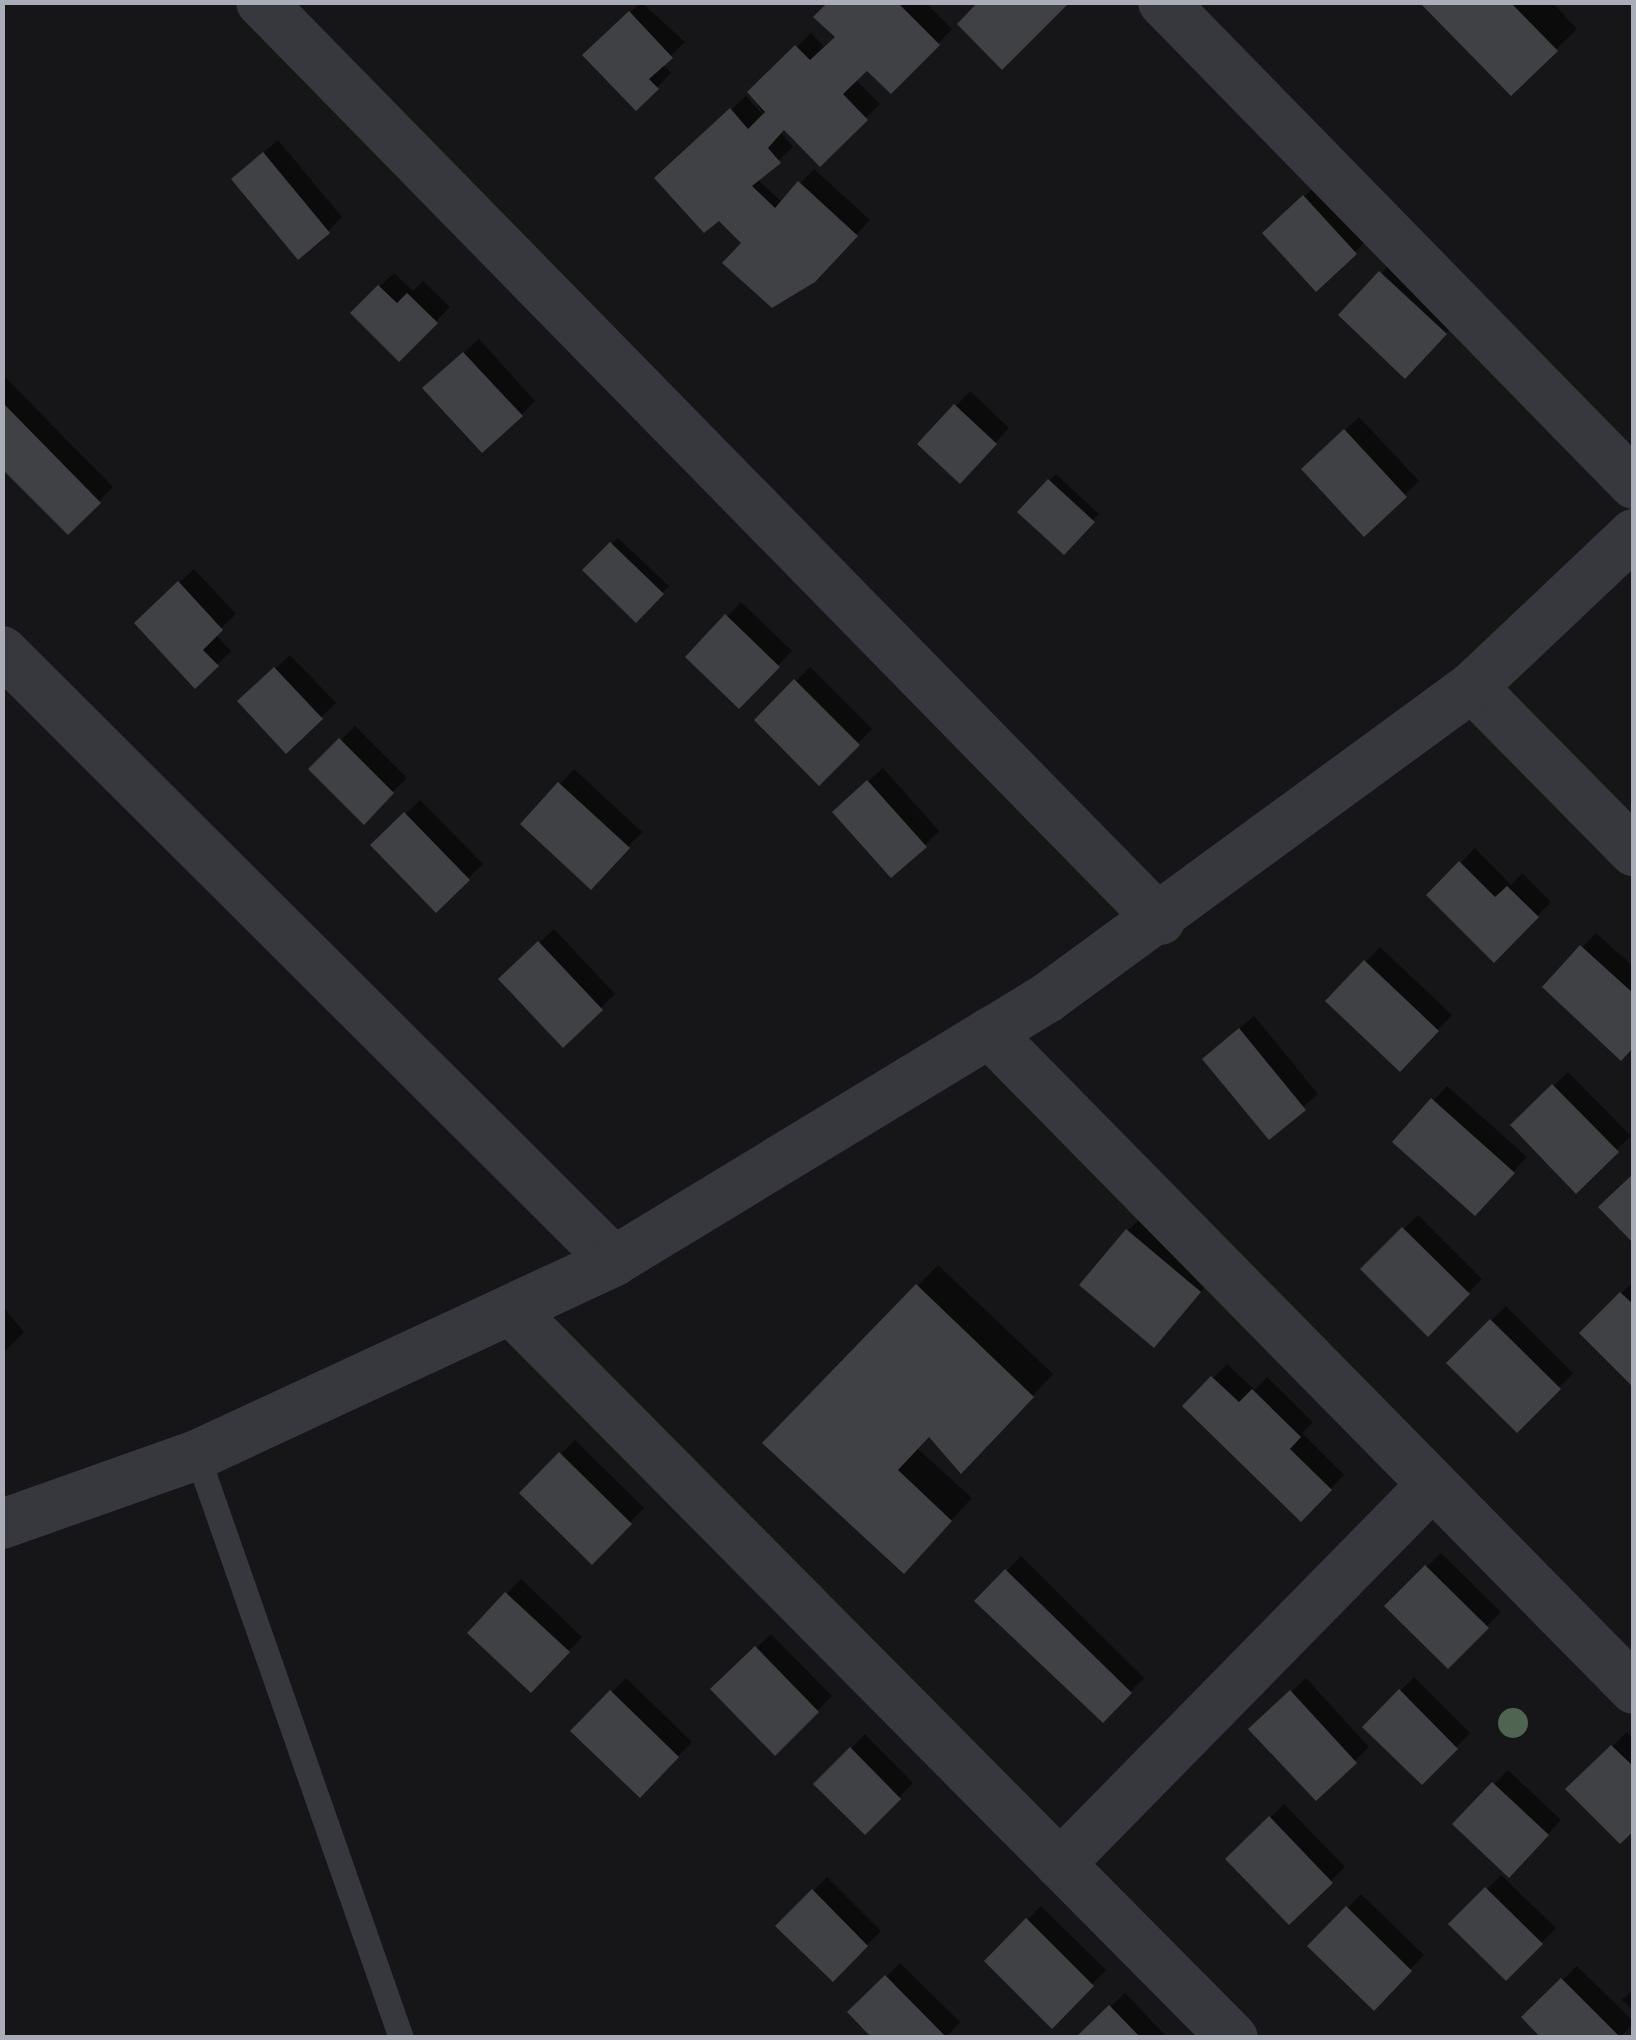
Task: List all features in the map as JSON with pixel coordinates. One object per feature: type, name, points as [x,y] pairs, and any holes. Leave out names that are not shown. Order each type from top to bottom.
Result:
[{"type":"street","points":[[260,2],[1160,920]]},
{"type":"street","points":[[1163,2],[1634,484]]},
{"type":"street","points":[[2,1524],[197,1456],[614,1261],[989,1033],[1160,920],[1472,687],[1634,534]]},
{"type":"street","points":[[2,651],[614,1261]]},
{"type":"street","points":[[1472,687],[1634,851]]},
{"type":"street","points":[[989,1033],[1428,1488],[1634,1689]]},
{"type":"street","points":[[512,1310],[1233,2038]]},
{"type":"street","points":[[1060,1864],[1428,1488]]},
{"type":"lane","points":[[197,1456],[402,2038]]},
{"type":"building","points":[[828,2],[897,2],[940,45],[891,94],[867,71],[843,94],[868,120],[820,167],[784,130],[768,148],[781,163],[752,186],[775,208],[798,181],[858,236],[815,282],[772,308],[722,263],[741,243],[719,221],[704,233],[654,178],[730,108],[748,129],[765,112],[747,92],[795,45],[810,60],[835,37],[813,17]]},
{"type":"building","points":[[978,2],[1070,2],[1002,70],[957,24]]},
{"type":"building","points":[[1419,2],[1510,2],[1558,51],[1511,96]]},
{"type":"building","points":[[629,11],[673,58],[649,79],[659,89],[636,111],[582,55]]},
{"type":"building","points":[[263,152],[330,233],[298,260],[231,179]]},
{"type":"building","points":[[1303,195],[1357,254],[1316,292],[1262,233]]},
{"type":"building","points":[[1379,271],[1447,334],[1405,379],[1338,315]]},
{"type":"building","points":[[378,285],[397,303],[407,293],[438,323],[399,362],[350,313]]},
{"type":"building","points":[[463,352],[523,416],[482,453],[422,388]]},
{"type":"building","points":[[2,402],[101,503],[68,535],[2,469]]},
{"type":"building","points":[[954,404],[997,444],[960,484],[917,444]]},
{"type":"building","points":[[1344,429],[1407,497],[1364,537],[1301,469]]},
{"type":"building","points":[[1048,479],[1095,522],[1064,555],[1017,512]]},
{"type":"building","points":[[610,542],[664,594],[636,623],[582,570]]},
{"type":"building","points":[[178,581],[223,630],[203,650],[219,666],[195,689],[134,623]]},
{"type":"building","points":[[725,614],[780,667],[739,709],[685,657]]},
{"type":"building","points":[[274,667],[323,719],[286,754],[237,701]]},
{"type":"building","points":[[794,679],[860,745],[819,786],[754,720]]},
{"type":"building","points":[[339,738],[394,793],[364,825],[308,769]]},
{"type":"building","points":[[867,780],[927,847],[891,878],[832,812]]},
{"type":"building","points":[[558,782],[630,848],[591,890],[520,824]]},
{"type":"building","points":[[404,812],[470,880],[436,913],[370,845]]},
{"type":"building","points":[[1459,861],[1495,897],[1507,886],[1539,917],[1494,963],[1426,895]]},
{"type":"building","points":[[538,941],[603,1010],[563,1048],[498,979]]},
{"type":"building","points":[[1580,945],[1634,994],[1634,1047],[1621,1061],[1542,987]]},
{"type":"building","points":[[1364,960],[1439,1031],[1400,1072],[1325,1001]]},
{"type":"building","points":[[1239,1028],[1306,1110],[1269,1140],[1202,1059]]},
{"type":"building","points":[[1552,1084],[1619,1152],[1576,1194],[1510,1125]]},
{"type":"building","points":[[1431,1098],[1515,1173],[1475,1216],[1392,1142]]},
{"type":"building","points":[[1634,1173],[1634,1244],[1598,1207]]},
{"type":"building","points":[[1402,1227],[1470,1294],[1428,1337],[1360,1269]]},
{"type":"building","points":[[1126,1229],[1201,1292],[1154,1348],[1079,1285]]},
{"type":"building","points":[[916,1284],[1034,1397],[961,1474],[929,1437],[898,1470],[952,1521],[904,1574],[762,1443]]},
{"type":"building","points":[[1620,1292],[1634,1305],[1634,1388],[1579,1333]]},
{"type":"building","points":[[1490,1319],[1561,1389],[1517,1433],[1446,1363]]},
{"type":"building","points":[[1211,1376],[1239,1402],[1252,1389],[1301,1437],[1290,1449],[1332,1490],[1301,1522],[1182,1406]]},
{"type":"building","points":[[559,1452],[632,1524],[592,1565],[519,1493]]},
{"type":"building","points":[[1425,1565],[1489,1628],[1448,1669],[1384,1606]]},
{"type":"building","points":[[1005,1569],[1132,1693],[1103,1723],[974,1601]]},
{"type":"building","points":[[505,1592],[570,1652],[531,1693],[467,1633]]},
{"type":"building","points":[[755,1646],[819,1712],[775,1756],[710,1689]]},
{"type":"building","points":[[1399,1689],[1458,1749],[1422,1785],[1362,1727]]},
{"type":"building","points":[[610,1690],[679,1757],[640,1798],[570,1731]]},
{"type":"building","points":[[1290,1690],[1357,1763],[1316,1801],[1248,1729]]},
{"type":"building","points":[[1611,1745],[1634,1767],[1634,1831],[1620,1844],[1565,1789]]},
{"type":"building","points":[[850,1747],[901,1799],[865,1835],[813,1784]]},
{"type":"building","points":[[1492,1782],[1549,1835],[1509,1878],[1452,1824]]},
{"type":"building","points":[[1269,1816],[1333,1883],[1289,1925],[1225,1859]]},
{"type":"building","points":[[1485,1887],[1543,1944],[1506,1981],[1448,1924]]},
{"type":"building","points":[[812,1889],[868,1946],[833,1982],[775,1926]]},
{"type":"building","points":[[1346,1906],[1412,1971],[1374,2011],[1307,1946]]},
{"type":"building","points":[[1026,1918],[1094,1986],[1052,2029],[984,1961]]},
{"type":"building","points":[[885,1975],[947,2038],[872,2038],[847,2012]]},
{"type":"building","points":[[1561,1978],[1621,2038],[1541,2038],[1521,2017]]},
{"type":"building","points":[[1109,2005],[1141,2038],[1075,2038]]}]
